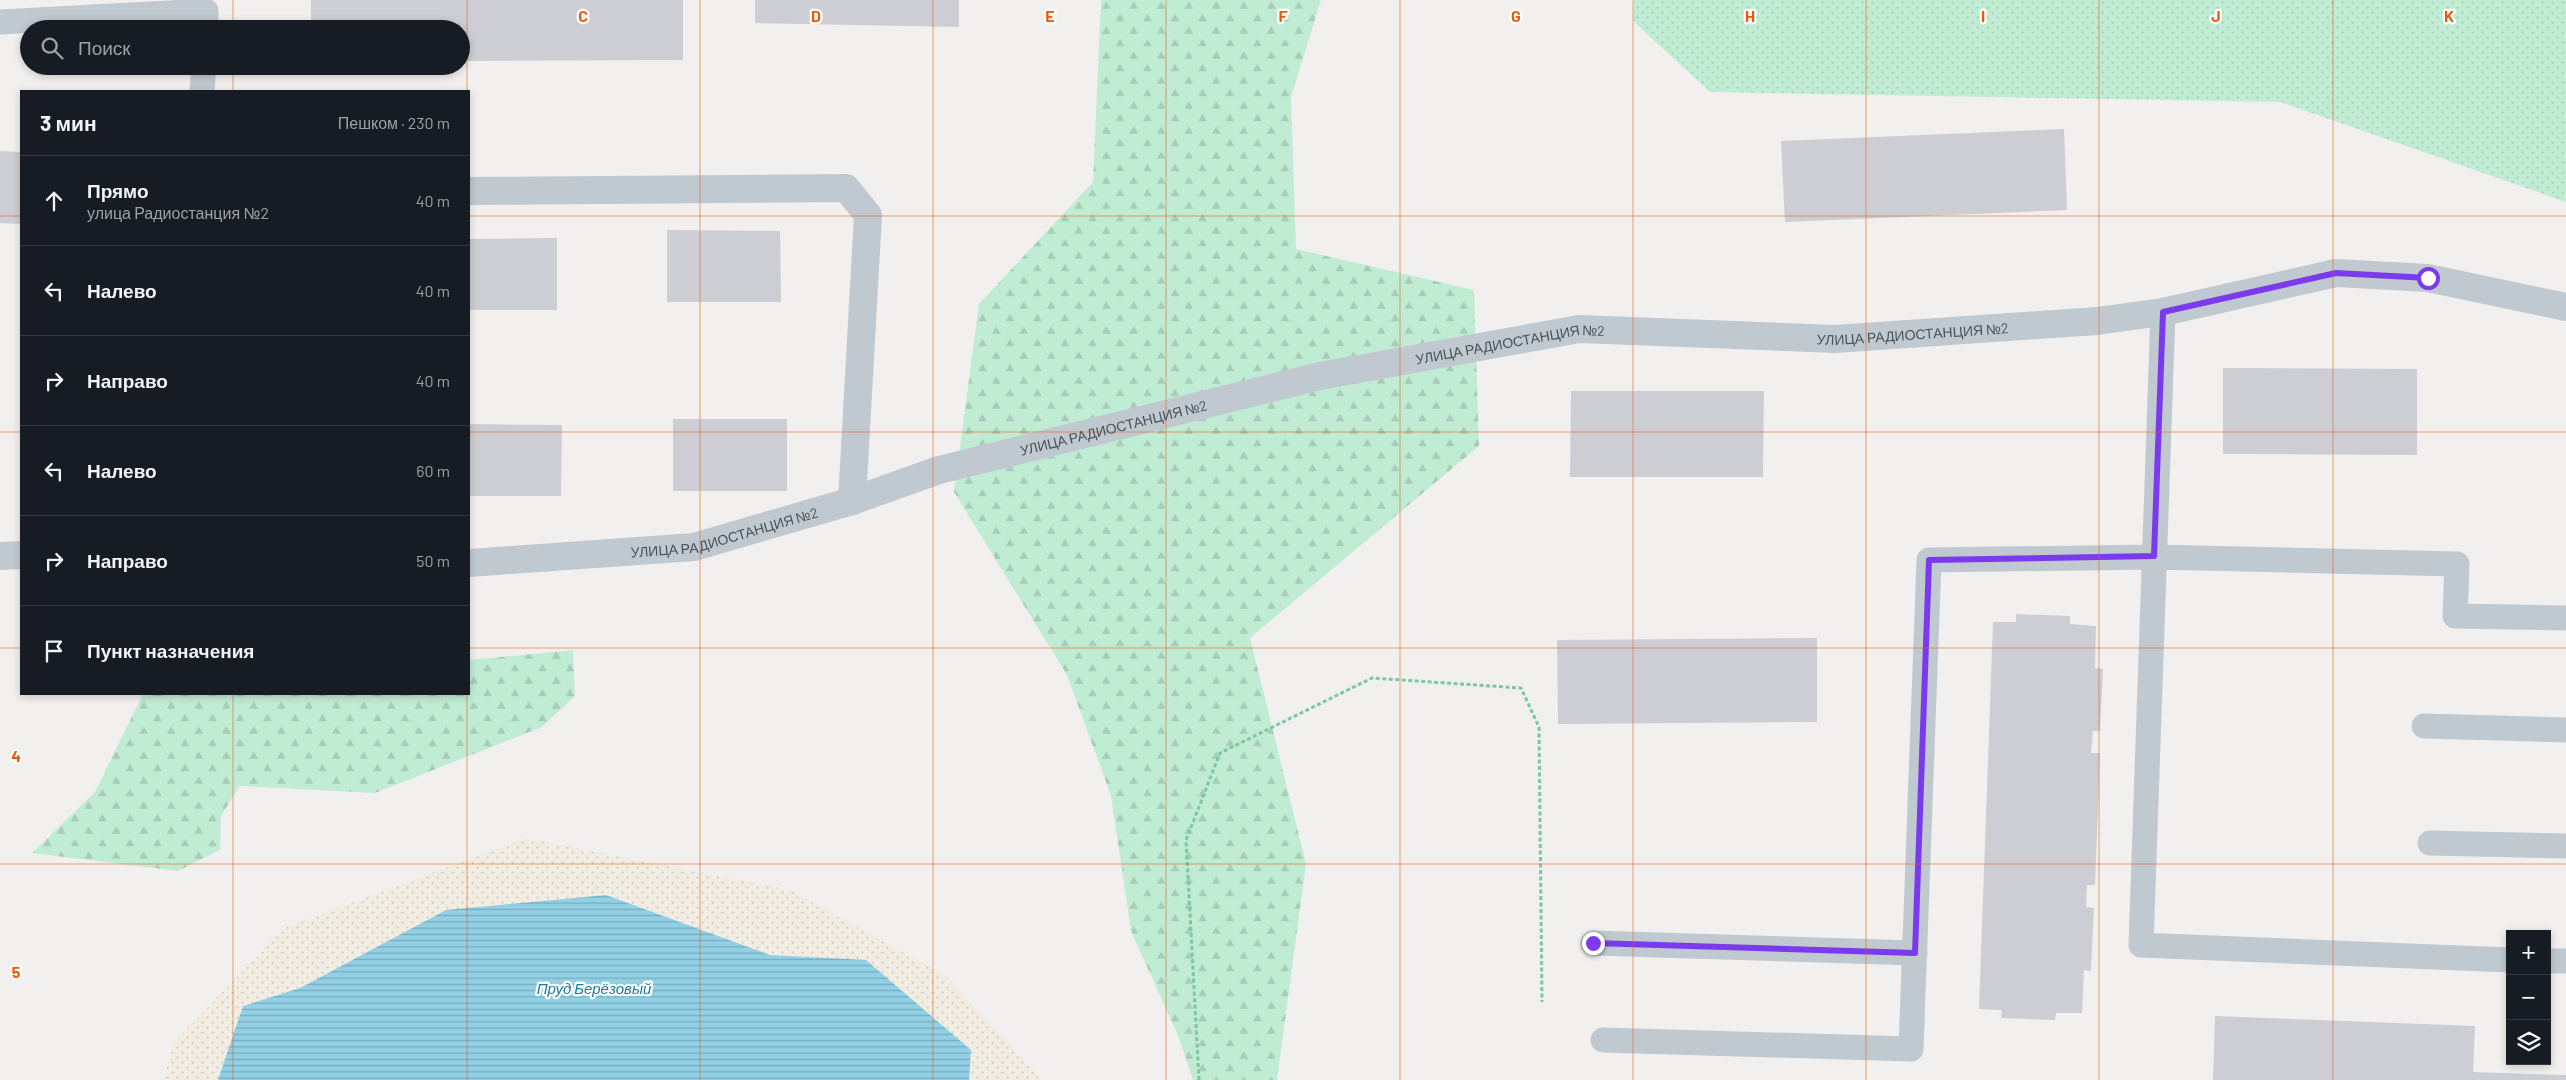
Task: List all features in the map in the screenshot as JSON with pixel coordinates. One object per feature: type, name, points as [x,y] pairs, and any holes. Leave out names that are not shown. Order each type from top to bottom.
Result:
[{"type":"street","points":[[470,191],[846,188],[868,215],[852,501]]},
{"type":"street","name":"УЛИЦА РАДИОСТАНЦИЯ №2","points":[[470,563],[694,547],[852,501],[939,470],[1320,376],[1579,329],[1835,339],[2097,321],[2163,312],[2336,273],[2428,278],[2566,307]]},
{"type":"street","points":[[0,556],[20,554]]},
{"type":"lane","points":[[37,20],[206,11],[206,20]]},
{"type":"lane","points":[[0,22],[20,21]]},
{"type":"lane","points":[[202,90],[203,75]]},
{"type":"lane","points":[[2163,312],[2141,945],[2506,960]]},
{"type":"lane","points":[[1603,1040],[1911,1049],[1929,560],[2154,556],[2456,564],[2455,616],[2566,618]]},
{"type":"lane","points":[[2424,726],[2566,730]]},
{"type":"lane","points":[[2430,843],[2566,846]]},
{"type":"lane","points":[[1593,943],[1915,953]]},
{"type":"lane","points":[[2551,961],[2566,961]]},
{"type":"path","points":[[1199,1080],[1186,840],[1220,753],[1372,678],[1521,688],[1538,727],[1542,1002]]},
{"type":"green space","points":[[1101,0],[1321,0],[1291,97],[1296,249],[1474,290],[1479,446],[1250,638],[1306,864],[1277,1080],[1193,1080],[1179,1038],[1131,931],[1111,796],[1067,675],[954,492],[979,304],[1093,182]]},
{"type":"green space","points":[[1634,0],[2566,0],[2566,202],[2280,102],[1710,92],[1633,21]]},
{"type":"green space","points":[[573,650],[575,696],[542,727],[375,793],[240,786],[221,816],[220,850],[178,871],[32,853],[95,792],[143,695],[470,695],[470,660]]},
{"type":"sand","points":[[526,838],[790,890],[946,976],[1041,1080],[969,1080],[971,1050],[866,961],[770,955],[606,895],[364,955],[300,988],[243,1006],[218,1080],[164,1080],[173,1043],[286,927]]},
{"type":"water","name":"Пруд Берёзовый","points":[[606,895],[770,955],[866,960],[971,1050],[969,1080],[218,1080],[243,1006],[300,988],[446,910]]},
{"type":"building","points":[[311,0],[683,0],[683,60],[470,61],[470,20],[311,20]]},
{"type":"building","points":[[755,0],[959,0],[959,27],[755,23]]},
{"type":"building","points":[[2064,129],[2067,210],[1785,222],[1781,141]]},
{"type":"building","points":[[0,151],[20,152],[20,224],[0,223]]},
{"type":"building","points":[[667,230],[780,231],[781,302],[667,302]]},
{"type":"building","points":[[557,238],[557,310],[470,310],[470,239]]},
{"type":"building","points":[[2223,368],[2417,369],[2417,455],[2223,454]]},
{"type":"building","points":[[1571,391],[1764,391],[1763,477],[1570,477]]},
{"type":"building","points":[[673,419],[787,419],[787,491],[673,491]]},
{"type":"building","points":[[470,424],[562,425],[561,496],[470,496]]},
{"type":"building","points":[[2016,614],[2070,616],[2070,624],[2096,626],[2095,668],[2103,669],[2100,731],[2093,731],[2091,753],[2100,753],[2095,885],[2087,885],[2086,907],[2094,908],[2091,971],[2084,970],[2082,1013],[2056,1013],[2055,1020],[2001,1018],[2002,1010],[1979,1009],[1993,622],[2016,622]]},
{"type":"building","points":[[1817,638],[1817,722],[1558,724],[1557,640]]},
{"type":"building","points":[[2215,1016],[2475,1026],[2473,1072],[2566,1075],[2566,1080],[2213,1080]]},
{"type":"route","points":[[1593,943],[1915,953],[1929,560],[2154,556],[2163,312],[2336,273],[2428,278]]}]
